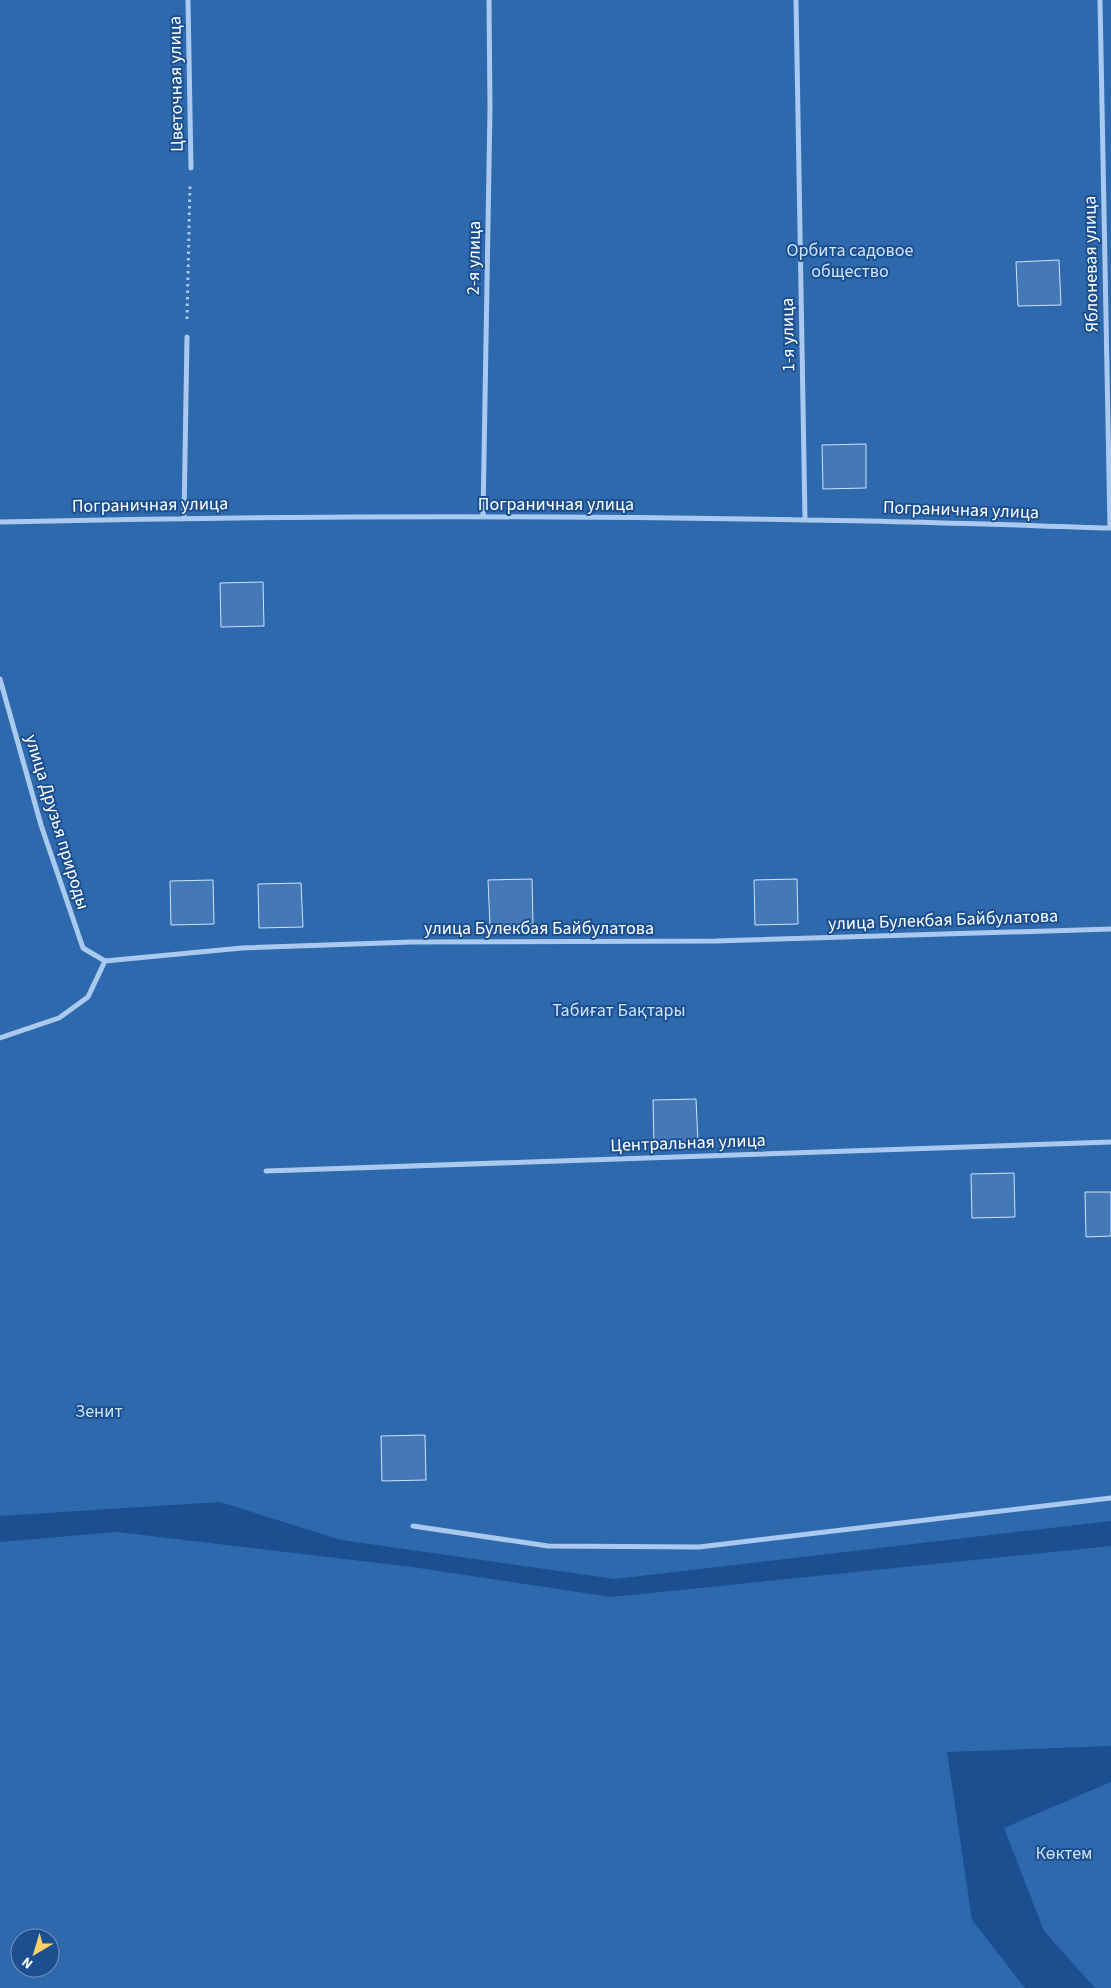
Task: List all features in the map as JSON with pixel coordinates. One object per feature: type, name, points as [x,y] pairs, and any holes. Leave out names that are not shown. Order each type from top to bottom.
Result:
[{"type":"street","name":"Цветочная улица","points":[[188,0],[191,168]]},
{"type":"street","name":"2-я улица","points":[[483,517],[490,110],[488,0]]},
{"type":"street","name":"1-я улица","points":[[796,0],[805,520]]},
{"type":"street","name":"Яблоневая улица","points":[[1100,0],[1110,528]]},
{"type":"street","points":[[184,518],[186,337]]},
{"type":"street","name":"Пограничная улица","points":[[0,522],[184,518],[483,517],[805,520],[1110,528]]},
{"type":"street","name":"улица Друзья природы","points":[[0,679],[41,825],[83,948],[105,961]]},
{"type":"street","name":"улица Булекбая Байбулатова","points":[[105,961],[242,948],[412,942],[716,941],[1111,929]]},
{"type":"street","points":[[0,1038],[59,1018],[88,998],[105,961]]},
{"type":"street","name":"Центральная улица","points":[[266,1171],[1111,1142]]},
{"type":"street","points":[[413,1526],[548,1546],[699,1547],[1111,1498]]},
{"type":"path","points":[[186,337],[191,168]]},
{"type":"green space","name":"Табиғат Бақтары","points":[[0,0],[1111,0],[1111,1521],[615,1579],[341,1540],[220,1502],[0,1516]]},
{"type":"green space","points":[[117,1532],[412,1567],[611,1597],[1111,1546],[1111,1746],[947,1752],[972,1920],[1025,1988],[0,1988],[0,1542]]},
{"type":"green space","name":"Көктем","points":[[1111,1782],[1111,1988],[1095,1988],[1044,1931],[1004,1828]]},
{"type":"building","points":[[1059,260],[1061,305],[1018,306],[1016,262]]},
{"type":"building","points":[[866,444],[866,488],[823,489],[822,445]]},
{"type":"building","points":[[263,582],[264,626],[221,627],[220,583]]},
{"type":"building","points":[[532,879],[533,924],[490,925],[488,880]]},
{"type":"building","points":[[797,879],[798,924],[755,925],[754,880]]},
{"type":"building","points":[[213,880],[214,924],[171,925],[170,881]]},
{"type":"building","points":[[301,883],[303,927],[259,928],[258,884]]},
{"type":"building","points":[[696,1099],[698,1143],[654,1144],[653,1100]]},
{"type":"building","points":[[1014,1173],[1015,1217],[972,1218],[971,1174]]},
{"type":"building","points":[[1085,1192],[1111,1192],[1111,1236],[1086,1237]]},
{"type":"building","points":[[425,1435],[426,1480],[382,1481],[381,1436]]},
{"type":"park label","name":"Орбита садовое общество","points":[[850,260]]},
{"type":"park label","name":"Зенит","points":[[99,1411]]}]
